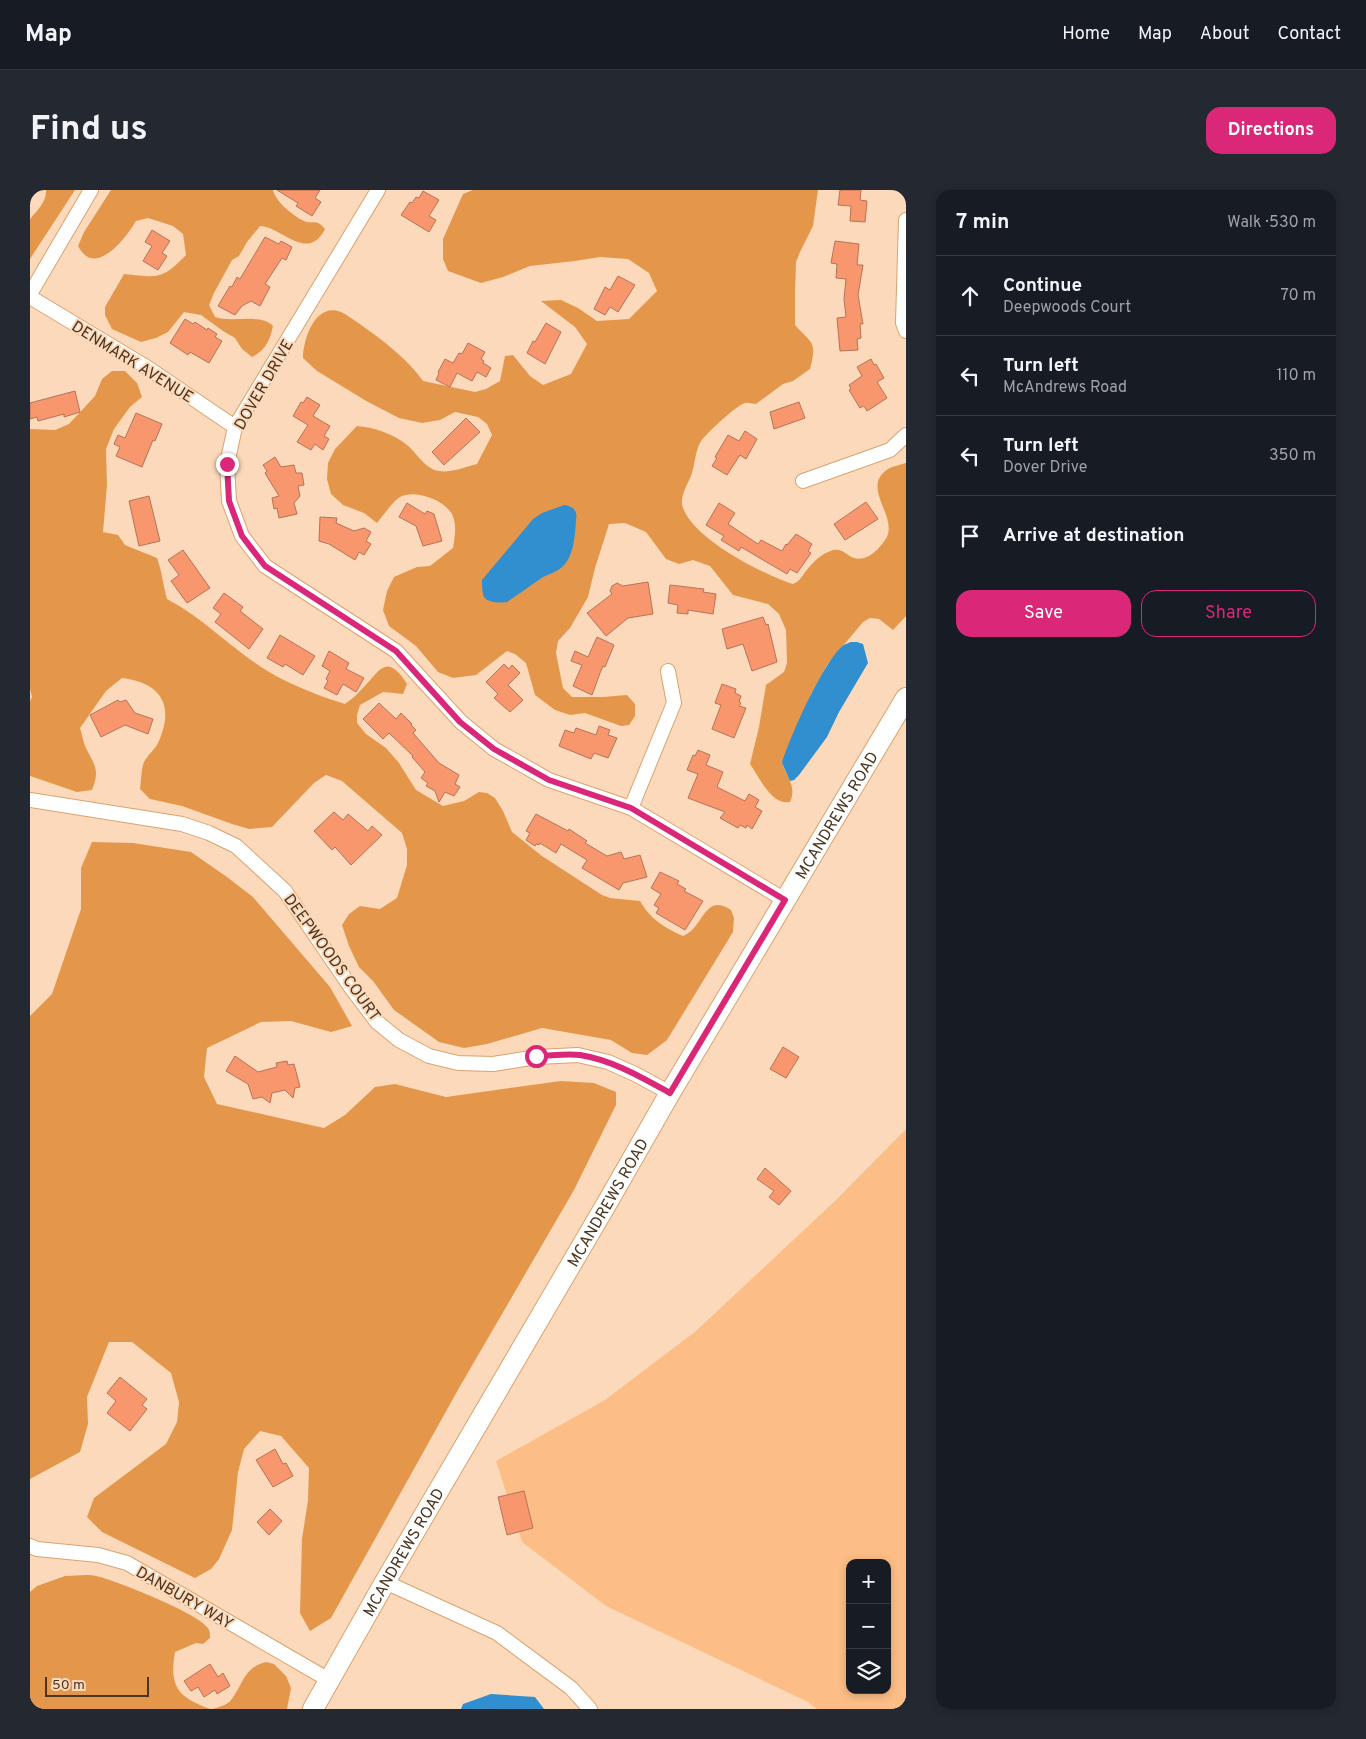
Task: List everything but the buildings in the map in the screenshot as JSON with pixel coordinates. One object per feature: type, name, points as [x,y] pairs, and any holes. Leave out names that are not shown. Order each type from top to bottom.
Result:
[{"type":"main road","name":"MCANDREWS ROAD","points":[[313,1709],[670,1093],[906,698]]},
{"type":"street","points":[[30,295],[91,190]]},
{"type":"street","name":"DOVER DRIVE","points":[[378,190],[235,427],[227,464],[229,501],[242,536],[265,566],[396,651],[460,722],[494,749],[549,780],[631,808],[785,900]]},
{"type":"street","points":[[906,220],[903,323],[906,331]]},
{"type":"street","name":"DENMARK AVENUE","points":[[30,295],[148,368],[235,427]]},
{"type":"street","points":[[803,481],[890,450],[906,435]]},
{"type":"street","points":[[631,808],[674,703],[668,671]]},
{"type":"street","name":"DEEPWOODS COURT","points":[[30,800],[182,824],[209,833],[236,846],[285,891],[377,1022],[399,1040],[429,1056],[458,1063],[493,1064],[536,1056],[578,1055],[608,1062],[670,1093]]},
{"type":"street","name":"DANBURY WAY","points":[[30,1546],[37,1549],[98,1555],[127,1563],[329,1680]]},
{"type":"street","points":[[385,1582],[497,1633],[571,1688],[590,1709]]},
{"type":"shaded area","points":[[46,190],[75,190],[30,259],[30,219],[43,202]]},
{"type":"shaded area","points":[[111,190],[273,190],[277,199],[290,212],[304,221],[317,223],[325,229],[318,239],[311,243],[303,243],[260,226],[239,256],[232,260],[214,293],[209,305],[215,317],[222,319],[261,320],[273,326],[269,340],[261,351],[252,357],[242,349],[235,338],[201,315],[184,312],[168,332],[141,342],[112,329],[105,315],[105,307],[124,274],[158,275],[170,269],[186,255],[183,234],[173,226],[148,218],[136,221],[125,237],[110,252],[101,257],[93,258],[85,255],[78,246],[84,232]]},
{"type":"shaded area","points":[[473,190],[818,190],[813,226],[796,262],[795,325],[812,344],[813,353],[810,369],[793,381],[783,384],[756,404],[746,403],[741,405],[728,414],[707,434],[698,447],[691,476],[682,500],[683,508],[690,520],[715,543],[748,564],[793,584],[799,580],[815,561],[833,550],[839,550],[859,559],[872,554],[879,547],[889,531],[879,494],[878,485],[880,477],[888,469],[906,463],[906,616],[893,630],[879,619],[870,618],[863,622],[827,665],[812,692],[782,763],[791,782],[792,796],[790,802],[783,802],[772,795],[750,764],[766,685],[784,672],[787,663],[786,630],[779,614],[768,604],[733,595],[710,566],[693,560],[679,564],[666,559],[646,532],[625,523],[609,524],[588,597],[570,628],[558,641],[556,653],[563,688],[572,697],[627,695],[635,704],[635,716],[629,725],[621,726],[585,713],[570,715],[555,710],[535,695],[526,663],[515,654],[507,651],[476,675],[453,678],[438,672],[416,646],[389,626],[383,610],[387,591],[394,577],[417,567],[430,566],[453,548],[454,518],[443,504],[429,497],[413,494],[397,499],[377,523],[364,513],[343,505],[331,494],[327,479],[328,463],[335,449],[357,426],[370,428],[390,434],[402,441],[434,470],[448,471],[477,464],[492,435],[487,424],[478,417],[455,412],[440,420],[422,423],[399,418],[368,402],[317,371],[303,358],[305,342],[312,324],[324,312],[332,310],[341,312],[393,349],[423,381],[475,392],[486,389],[500,381],[505,356],[513,355],[530,376],[543,385],[571,374],[587,344],[575,327],[541,301],[561,300],[578,308],[597,321],[629,319],[657,291],[649,273],[628,259],[600,257],[530,266],[503,277],[481,283],[448,271],[443,259],[443,239],[463,194]]},
{"type":"shaded area","points":[[112,371],[125,371],[137,383],[142,397],[130,407],[114,429],[106,449],[107,485],[103,532],[118,535],[125,545],[157,558],[167,599],[189,612],[261,667],[308,691],[345,704],[357,695],[382,668],[393,668],[407,684],[403,694],[383,692],[360,705],[357,723],[366,734],[386,748],[399,763],[416,790],[443,806],[464,801],[479,792],[487,793],[495,798],[512,832],[542,856],[602,895],[610,898],[640,901],[648,913],[658,922],[683,936],[696,926],[709,908],[715,905],[731,910],[734,918],[733,932],[667,1040],[647,1055],[632,1053],[611,1040],[542,1028],[487,1044],[464,1048],[439,1042],[394,1010],[373,981],[359,967],[342,925],[349,914],[360,906],[380,909],[397,898],[407,865],[407,849],[402,833],[342,781],[326,775],[314,783],[272,827],[249,829],[182,806],[150,799],[140,789],[142,768],[144,762],[158,743],[163,730],[165,707],[161,698],[147,685],[122,678],[106,691],[80,728],[96,773],[92,790],[77,792],[30,776],[30,701],[32,697],[30,689],[30,429],[55,430],[69,424],[95,396],[102,379]]},
{"type":"shaded area","points":[[92,842],[133,843],[191,852],[227,877],[253,897],[330,987],[352,1026],[331,1032],[291,1021],[261,1022],[207,1048],[204,1077],[217,1104],[324,1128],[345,1115],[375,1087],[395,1084],[446,1097],[561,1081],[594,1083],[616,1092],[616,1105],[574,1190],[459,1388],[331,1618],[310,1631],[300,1613],[302,1539],[308,1500],[309,1468],[281,1436],[260,1431],[244,1449],[238,1472],[232,1530],[219,1559],[211,1569],[195,1578],[102,1532],[87,1517],[94,1498],[166,1444],[177,1422],[179,1402],[171,1373],[132,1342],[109,1342],[87,1397],[88,1424],[80,1452],[30,1479],[30,1016],[52,994],[81,909],[81,868]]},
{"type":"shaded area","points":[[906,1129],[906,1709],[817,1709],[808,1702],[606,1606],[522,1542],[496,1461],[605,1400],[696,1331],[835,1201]]},
{"type":"shaded area","points":[[92,1575],[120,1584],[172,1606],[200,1621],[207,1627],[210,1638],[203,1644],[196,1643],[175,1652],[173,1674],[178,1689],[183,1695],[199,1705],[210,1709],[30,1709],[30,1592],[37,1586],[65,1576]]},
{"type":"shaded area","points":[[266,1662],[274,1664],[286,1676],[291,1688],[287,1709],[213,1709],[230,1702],[248,1672],[259,1664]]},
{"type":"water","points":[[564,505],[570,506],[576,514],[573,546],[565,564],[507,602],[495,602],[486,599],[483,593],[482,580],[533,519],[542,513]]},
{"type":"water","points":[[851,642],[863,644],[868,663],[839,712],[827,737],[799,775],[790,781],[782,763],[799,719],[827,666],[844,645]]},
{"type":"water","points":[[491,1694],[535,1697],[544,1709],[461,1709],[463,1704]]},
{"type":"route","points":[[227,464],[229,501],[242,536],[265,566],[396,651],[460,722],[494,749],[549,780],[631,808],[785,900],[670,1093],[608,1062],[578,1055],[536,1056]]}]
